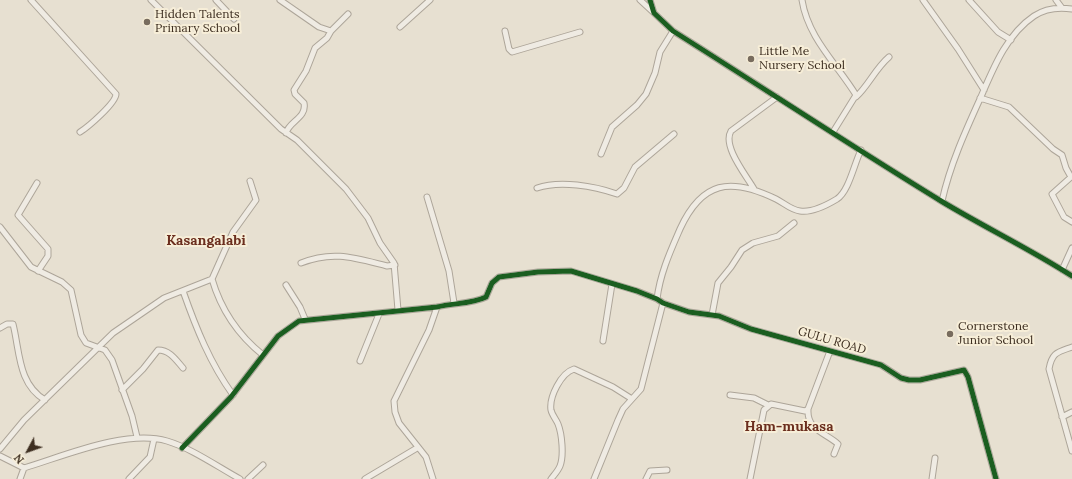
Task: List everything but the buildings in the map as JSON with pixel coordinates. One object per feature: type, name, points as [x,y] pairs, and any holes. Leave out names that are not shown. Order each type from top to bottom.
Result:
[{"type":"street","points":[[31,0],[116,94],[114,102],[92,122],[89,127],[80,132]]},
{"type":"street","points":[[151,0],[286,133],[297,140],[358,204],[395,265],[398,310]]},
{"type":"street","points":[[216,0],[234,19]]},
{"type":"street","points":[[280,0],[318,28],[331,31]]},
{"type":"street","points":[[400,27],[430,0]]},
{"type":"street","points":[[640,0],[673,31],[942,201],[1039,255],[1072,276]]},
{"type":"street","points":[[650,0],[654,12]]},
{"type":"street","points":[[802,0],[808,23],[815,37],[852,89],[856,97]]},
{"type":"street","points":[[923,0],[958,49],[984,90]]},
{"type":"street","points":[[969,0],[998,32],[1011,40]]},
{"type":"street","points":[[1056,0],[1062,8]]},
{"type":"street","points":[[942,201],[961,140],[998,58],[1018,30],[1033,17],[1048,9],[1072,9]]},
{"type":"street","points":[[286,133],[288,126],[298,119],[305,109],[304,103],[295,94],[294,90],[306,71],[315,48],[327,38],[331,31],[348,14]]},
{"type":"street","points":[[505,31],[509,49],[512,52],[580,32]]},
{"type":"street","points":[[601,154],[612,128],[646,94],[655,73],[660,52],[673,31]]},
{"type":"street","points":[[833,132],[856,97],[868,84],[876,69],[888,57]]},
{"type":"street","points":[[754,189],[729,146],[728,136],[731,131],[777,97]]},
{"type":"street","points":[[980,98],[1009,107],[1053,149],[1065,158],[1066,168],[1071,178],[1052,194],[1064,217],[1072,222]]},
{"type":"street","points":[[537,188],[550,184],[565,184],[617,194],[624,188],[635,167],[674,134]]},
{"type":"street","points":[[657,299],[662,271],[682,224],[692,208],[704,195],[715,187],[732,186],[754,189],[799,211],[809,211],[838,198],[845,191],[853,166],[861,150]]},
{"type":"street","points":[[0,449],[24,420],[113,333],[164,298],[212,279],[233,232],[256,200],[250,181]]},
{"type":"street","points":[[37,183],[18,215],[48,249],[48,256],[38,271]]},
{"type":"street","points":[[427,197],[447,264],[454,303]]},
{"type":"street","points":[[712,315],[718,283],[742,250],[753,243],[778,236],[794,223]]},
{"type":"street","points":[[0,227],[25,261],[38,271],[62,282],[72,290],[81,335],[86,343],[105,350],[112,360],[132,416],[137,437]]},
{"type":"street","points":[[1062,270],[1072,248]]},
{"type":"street","points":[[301,263],[323,256],[340,255],[387,266],[395,265]]},
{"type":"street","name":"GULU ROAD","points":[[305,319],[379,314],[398,310],[437,307],[481,299],[486,296],[492,283],[498,277],[571,271],[657,299],[663,303],[689,312],[712,315],[751,329],[830,350],[881,366],[901,378],[920,380],[959,370],[966,372],[996,479]]},
{"type":"street","points":[[212,279],[222,306],[234,325],[249,344],[263,355]]},
{"type":"street","points":[[603,341],[612,284]]},
{"type":"street","points":[[182,448],[233,395],[284,330],[305,319],[300,307],[286,285]]},
{"type":"street","points":[[183,291],[196,328],[210,359],[233,395]]},
{"type":"street","points":[[594,479],[618,420],[632,399],[641,389],[663,303]]},
{"type":"street","points":[[433,479],[426,457],[417,448],[399,423],[395,412],[394,401],[430,330],[437,307]]},
{"type":"street","points":[[360,361],[379,314]]},
{"type":"street","points":[[0,328],[7,324],[13,324],[24,374],[29,387],[44,400]]},
{"type":"street","points":[[1072,347],[1056,353],[1051,358],[1049,369],[1072,451]]},
{"type":"street","points":[[122,390],[143,369],[158,350],[165,350],[169,352],[183,368]]},
{"type":"street","points":[[830,350],[808,410],[807,417],[816,430],[838,444],[834,454]]},
{"type":"street","points":[[551,479],[560,466],[561,456],[559,425],[551,411],[551,403],[559,383],[567,374],[574,369],[613,387],[632,399]]},
{"type":"street","points":[[730,395],[754,398],[768,405],[808,410]]},
{"type":"street","points":[[750,479],[764,410],[768,405]]},
{"type":"street","points":[[1062,417],[1072,412]]},
{"type":"street","points":[[0,456],[24,468],[104,444],[137,437],[167,441],[240,479]]},
{"type":"street","points":[[129,479],[150,457],[154,439]]},
{"type":"street","points":[[365,479],[417,448]]},
{"type":"street","points":[[932,479],[935,458]]},
{"type":"street","points":[[248,479],[263,465]]},
{"type":"street","points":[[20,479],[24,468]]},
{"type":"street","points":[[646,479],[650,471],[667,470]]},
{"type":"cycle path","points":[[650,0],[654,13],[673,31],[941,201],[1072,276]]},
{"type":"cycle path","points":[[182,448],[231,397],[278,336],[299,321],[437,307],[469,302],[486,297],[492,283],[499,277],[538,272],[571,271],[637,291],[663,303],[689,312],[719,316],[751,329],[881,365],[901,378],[920,380],[964,370],[968,377],[996,479]]},
{"type":"place","name":"Hidden Talents Primary School","points":[[147,22]]},
{"type":"place","name":"Little Me Nursery School","points":[[751,59]]},
{"type":"place","name":"Cornerstone Junior School","points":[[950,334]]},
{"type":"district","name":"Kasangalabi","points":[[206,241]]},
{"type":"district","name":"Ham-mukasa","points":[[789,427]]}]
